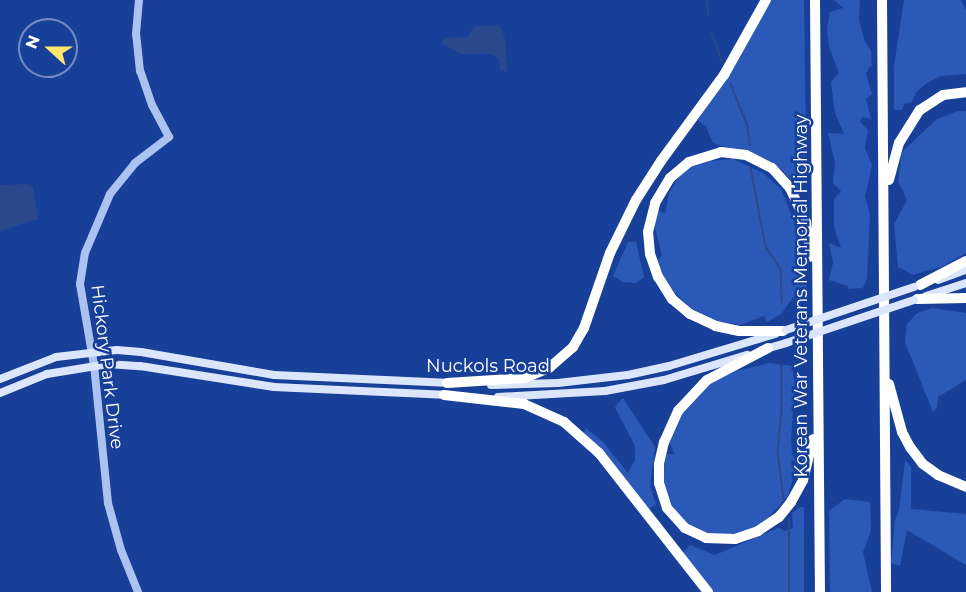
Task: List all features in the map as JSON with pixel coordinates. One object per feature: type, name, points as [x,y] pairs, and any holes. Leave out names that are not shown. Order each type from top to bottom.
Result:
[{"type":"highway","points":[[447,383],[525,378],[549,368],[573,347],[584,328],[610,253],[636,200],[661,161],[724,75],[766,0]]},
{"type":"highway","name":"Korean War Veterans Memorial Highway","points":[[815,0],[816,394],[820,592]]},
{"type":"highway","points":[[882,0],[886,592]]},
{"type":"highway","points":[[885,246],[888,184],[892,161],[903,134],[930,102],[946,94],[966,92]]},
{"type":"highway","points":[[784,331],[739,331],[707,323],[681,307],[662,285],[650,254],[650,222],[663,187],[683,166],[700,157],[728,152],[754,158],[778,173],[790,188],[806,222],[816,304]]},
{"type":"highway","points":[[917,286],[966,261]]},
{"type":"highway","points":[[916,300],[966,298]]},
{"type":"highway","points":[[768,348],[707,380],[689,397],[674,419],[661,451],[658,474],[663,501],[678,522],[699,536],[724,540],[742,538],[758,531],[779,517],[791,502],[802,480],[813,440],[816,394]]},
{"type":"highway","points":[[885,365],[897,415],[910,447],[923,464],[938,475],[966,487]]},
{"type":"highway","points":[[444,395],[524,404],[553,415],[572,427],[599,453],[708,592]]},
{"type":"main road","name":"Nuckols Road","points":[[0,379],[44,360],[92,351],[141,352],[293,376],[447,383],[538,384],[609,378],[669,366],[784,331],[966,270]]},
{"type":"main road","name":"Nuckols Road","points":[[0,393],[47,374],[94,365],[140,366],[274,387],[533,397],[605,391],[664,380],[786,343],[966,283]]},
{"type":"street","name":"Hickory Park Drive","points":[[138,592],[121,550],[108,503],[94,365],[80,284],[84,253],[104,205],[118,183],[144,155],[169,137],[152,105],[140,71],[136,34],[139,0]]},
{"type":"shaded area","points":[[769,0],[804,0],[806,137],[804,178],[799,190],[781,169],[762,158],[713,143],[706,127],[698,120],[735,63]]},
{"type":"shaded area","points":[[834,0],[860,0],[859,20],[865,42],[871,51],[872,67],[870,66],[866,74],[872,94],[866,99],[871,119],[862,117],[860,122],[868,130],[865,148],[872,165],[865,197],[870,214],[867,278],[863,288],[848,289],[848,286],[829,280],[833,263],[829,243],[841,248],[834,227],[834,199],[841,191],[833,183],[835,162],[828,133],[844,134],[835,113],[831,82],[839,73],[829,47],[827,28],[830,12],[843,8]]},
{"type":"shaded area","points":[[904,0],[961,0],[966,11],[966,74],[941,76],[927,83],[916,92],[912,102],[905,103],[902,110],[894,110],[894,66]]},
{"type":"shaded area","points":[[499,25],[505,38],[507,72],[500,70],[499,59],[490,54],[461,54],[442,44],[444,38],[468,37],[474,26]]},
{"type":"shaded area","points":[[958,111],[966,111],[966,253],[943,266],[913,275],[898,267],[894,224],[907,200],[898,181],[902,152],[937,119]]},
{"type":"shaded area","points":[[733,159],[763,173],[781,189],[794,221],[807,289],[795,295],[781,314],[767,322],[764,316],[740,325],[717,321],[691,308],[665,283],[656,261],[662,256],[653,219],[659,210],[665,214],[669,193],[684,169],[708,161]]},
{"type":"shaded area","points":[[29,184],[33,187],[38,219],[0,231],[0,185]]},
{"type":"shaded area","points":[[628,242],[636,242],[644,277],[636,283],[623,282],[613,276]]},
{"type":"shaded area","points":[[932,308],[966,313],[966,380],[938,397],[937,408],[933,412],[905,342],[907,324],[917,313]]},
{"type":"shaded area","points":[[769,363],[792,366],[795,386],[791,439],[792,454],[797,462],[788,496],[766,520],[744,535],[723,537],[695,532],[678,516],[663,486],[665,454],[675,454],[668,440],[682,412],[704,388],[728,373]]},
{"type":"shaded area","points":[[623,398],[655,447],[650,486],[656,505],[647,509],[584,433],[586,428],[603,442],[628,473],[635,460],[635,446],[615,407]]},
{"type":"shaded area","points":[[905,460],[911,467],[911,509],[966,514],[966,565],[907,530],[900,566],[891,563],[895,520],[899,510]]},
{"type":"shaded area","points":[[845,499],[870,502],[871,531],[863,552],[872,592],[830,592],[829,511]]},
{"type":"shaded area","points":[[804,507],[804,592],[714,592],[683,553],[690,545],[715,555],[778,528],[786,531],[793,528],[792,513]]},
{"type":"waterway","points":[[707,0],[709,16]]},
{"type":"waterway","points":[[712,33],[722,61]]},
{"type":"waterway","points":[[731,84],[748,126],[750,145]]},
{"type":"waterway","points":[[751,168],[766,247],[781,269],[782,302]]},
{"type":"waterway","points":[[782,364],[782,411],[778,451],[784,499]]},
{"type":"waterway","points":[[789,519],[789,592]]}]
